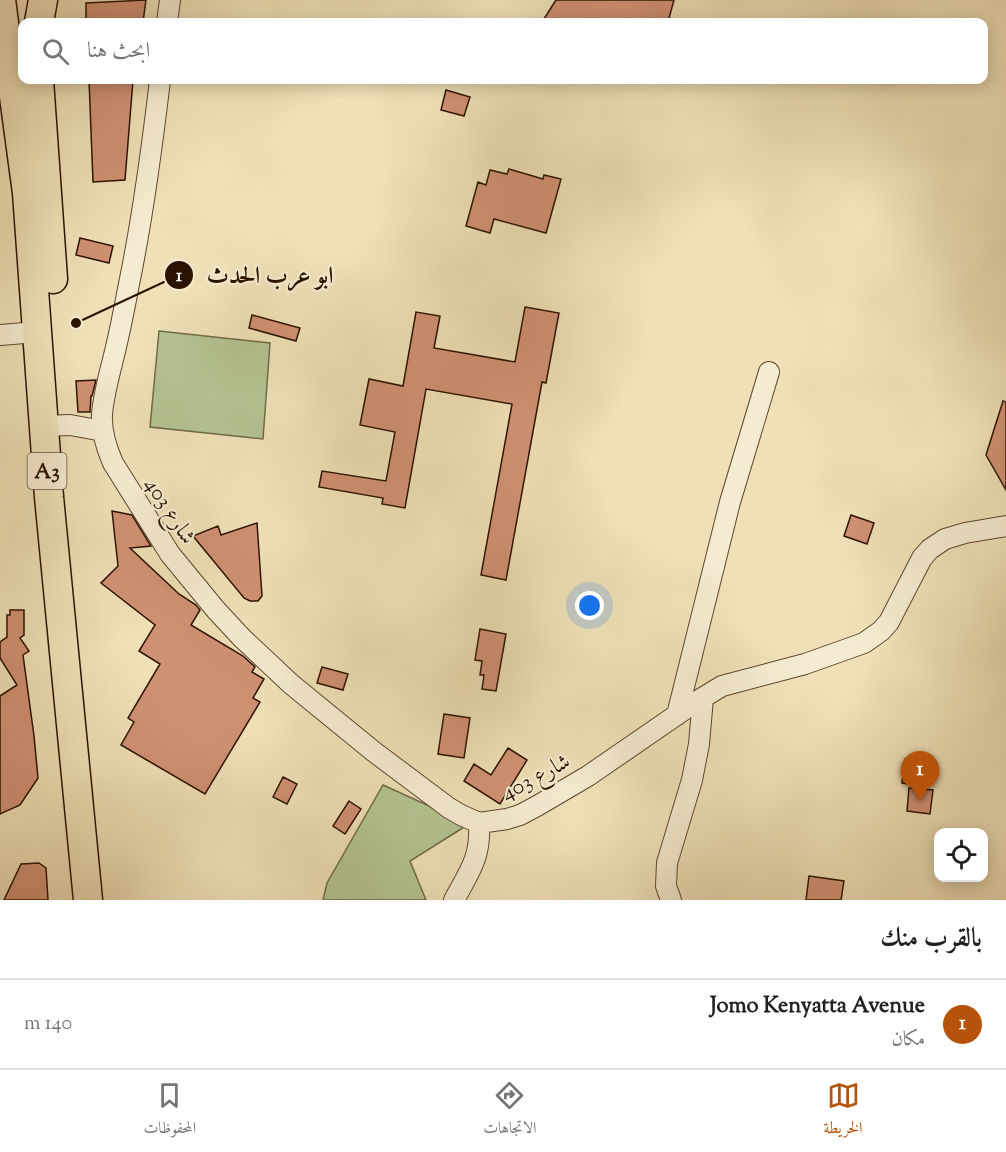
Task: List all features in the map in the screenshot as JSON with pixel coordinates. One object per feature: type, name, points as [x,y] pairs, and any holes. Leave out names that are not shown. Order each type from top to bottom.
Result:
[{"type":"highway","name":"A3","points":[[2,0],[3,35],[19,127],[27,193],[37,332],[53,425],[105,900]]},
{"type":"highway","points":[[33,0],[36,18]]},
{"type":"highway","points":[[38,18],[43,0]]},
{"type":"highway","name":"A3","points":[[39,84],[53,425],[49,497],[88,900]]},
{"type":"street","points":[[168,18],[170,0]]},
{"type":"street","name":"شارع 403","points":[[159,84],[138,238],[102,415],[106,448],[159,538],[202,594],[228,623],[291,684],[373,751],[449,808],[478,823],[507,819],[537,806],[595,771],[722,686],[805,664],[864,643],[889,622],[922,558],[930,549],[945,539],[964,533],[1006,526]]},
{"type":"street","points":[[0,335],[37,332]]},
{"type":"street","points":[[677,715],[730,502],[769,372]]},
{"type":"street","points":[[53,425],[103,431]]},
{"type":"street","points":[[671,900],[666,886],[667,863],[692,780],[699,744],[703,698]]},
{"type":"street","points":[[454,900],[476,856],[479,842],[478,823]]},
{"type":"green space","points":[[159,331],[270,343],[263,439],[150,427]]},
{"type":"green space","points":[[383,785],[469,824],[410,861],[426,900],[323,900],[327,883]]},
{"type":"building","points":[[146,0],[144,18],[86,18],[86,3]]},
{"type":"building","points":[[556,0],[674,0],[669,18],[545,18]]},
{"type":"building","points":[[89,84],[133,84],[125,180],[93,182]]},
{"type":"building","points":[[446,90],[470,97],[464,116],[441,110]]},
{"type":"building","points":[[509,169],[543,179],[544,175],[561,179],[546,233],[494,219],[490,233],[466,226],[478,182],[486,185],[490,170],[507,174]]},
{"type":"building","points":[[80,238],[113,246],[109,263],[76,255]]},
{"type":"building","points":[[525,307],[559,313],[546,383],[542,382],[506,580],[481,575],[512,404],[426,389],[405,508],[382,504],[383,498],[319,487],[322,471],[386,481],[395,432],[360,425],[369,379],[403,386],[416,312],[440,316],[434,348],[515,362]]},
{"type":"building","points":[[252,315],[300,328],[296,341],[249,328]]},
{"type":"building","points":[[96,380],[91,396],[90,412],[78,412],[76,381]]},
{"type":"building","points":[[1003,401],[1006,402],[1006,490],[986,455]]},
{"type":"building","points":[[112,511],[132,515],[151,546],[130,548],[179,594],[200,610],[191,625],[243,656],[255,667],[252,672],[264,679],[253,698],[260,702],[205,794],[121,745],[134,722],[128,718],[160,664],[139,651],[155,625],[101,583],[118,566]]},
{"type":"building","points":[[851,515],[874,523],[867,544],[844,536]]},
{"type":"building","points":[[257,523],[262,596],[258,601],[250,601],[244,598],[193,536],[218,526],[221,535]]},
{"type":"building","points":[[10,610],[24,610],[24,635],[20,638],[29,651],[23,655],[38,778],[20,805],[0,814],[0,696],[17,685],[0,658],[0,642],[7,637],[7,615],[10,615]]},
{"type":"building","points":[[480,629],[506,634],[496,691],[482,689],[484,675],[480,675],[482,661],[475,660]]},
{"type":"building","points":[[322,667],[348,674],[343,690],[317,683]]},
{"type":"building","points":[[444,714],[470,718],[464,758],[438,754]]},
{"type":"building","points":[[508,748],[527,760],[500,804],[464,781],[474,764],[491,775]]},
{"type":"building","points":[[905,759],[918,760],[915,785],[902,783]]},
{"type":"building","points":[[283,777],[297,784],[287,804],[273,797]]},
{"type":"building","points":[[909,788],[933,790],[930,814],[907,811]]},
{"type":"building","points":[[349,801],[361,809],[345,834],[333,826]]},
{"type":"building","points":[[39,863],[46,868],[48,900],[4,900],[21,864]]},
{"type":"building","points":[[809,876],[844,881],[841,900],[806,900]]},
{"type":"place","name":"ابو عرب الحدث","points":[[76,323]]},
{"type":"place","name":"Jomo Kenyatta Avenue","points":[[920,801]]}]
